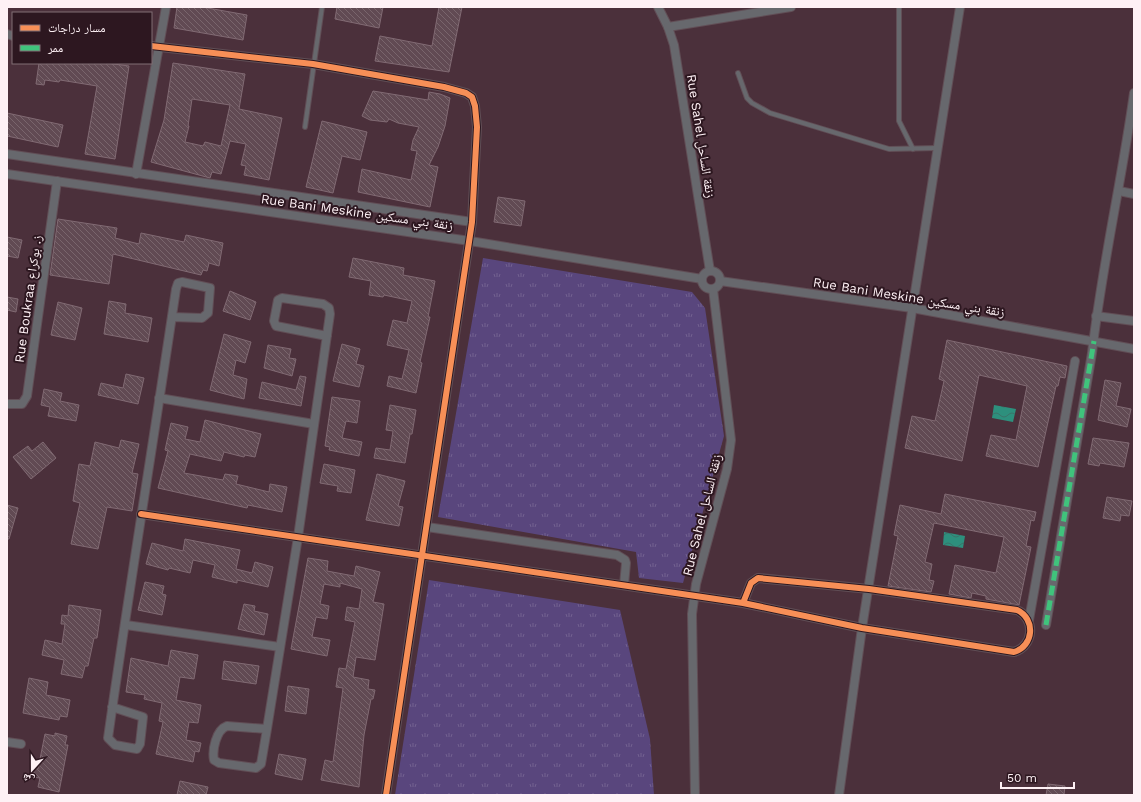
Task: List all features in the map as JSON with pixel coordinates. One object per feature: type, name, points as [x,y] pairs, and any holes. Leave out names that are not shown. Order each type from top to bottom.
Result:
[{"type":"street","points":[[136,174],[155,46],[166,7]]},
{"type":"street","name":"Rue Sahel زنقة الساحل","points":[[658,7],[668,27],[677,63],[710,271]]},
{"type":"street","points":[[668,27],[791,7]]},
{"type":"street","points":[[839,795],[862,628],[960,7]]},
{"type":"street","points":[[155,46],[313,64],[458,90],[472,97],[475,106],[477,127],[470,241],[427,527],[421,556],[386,795]]},
{"type":"street","points":[[1046,625],[1094,341],[1096,316],[1125,155],[1134,92]]},
{"type":"street","points":[[7,154],[472,222]]},
{"type":"street","points":[[1125,155],[1134,157]]},
{"type":"street","name":"Rue Bani Meskine زنقة بني مسكين","points":[[7,174],[470,241],[702,278]]},
{"type":"street","name":"Rue Boukraa ز. بوكراع","points":[[7,404],[22,404],[27,396],[58,182]]},
{"type":"street","points":[[1119,191],[1134,194]]},
{"type":"street","points":[[710,271],[719,274],[720,281],[717,287],[713,289],[705,287],[702,278],[704,274],[710,271]]},
{"type":"street","name":"Rue Bani Meskine زنقة بني مسكين","points":[[720,281],[912,308],[1134,349]]},
{"type":"street","points":[[112,707],[144,717],[140,744],[137,749],[115,745],[109,741],[108,738],[112,707],[126,625],[159,398],[172,316],[178,283],[207,286],[210,288],[208,313],[206,316],[202,318],[172,316]]},
{"type":"street","name":"Rue Sahel زنقة الساحل","points":[[695,795],[692,614],[694,597],[727,469],[731,440],[713,289]]},
{"type":"street","points":[[267,729],[227,726],[222,728],[218,735],[214,760],[219,763],[258,767],[261,764],[267,729],[298,537],[327,336],[330,314],[326,306],[282,298],[278,300],[274,322],[276,326],[327,336]]},
{"type":"street","points":[[1096,316],[1134,321]]},
{"type":"street","points":[[1029,620],[1075,362]]},
{"type":"street","points":[[159,398],[314,424]]},
{"type":"street","points":[[141,514],[624,585],[694,597],[743,603],[862,628],[1014,652],[1026,645],[1031,629],[1027,616],[1017,610],[869,589],[758,578],[751,583],[743,603]]},
{"type":"street","points":[[427,527],[617,555],[625,560],[626,563],[624,585]]},
{"type":"street","points":[[126,625],[280,647]]},
{"type":"street","points":[[7,742],[21,744]]},
{"type":"lane","points":[[305,128],[322,7]]},
{"type":"lane","points":[[899,7],[899,121],[913,149]]},
{"type":"lane","points":[[738,72],[747,98],[752,103],[770,113],[889,149],[938,148]]},
{"type":"green space","points":[[483,258],[692,292],[705,308],[724,436],[683,583],[639,578],[636,552],[438,517]]},
{"type":"green space","points":[[429,580],[620,610],[650,739],[654,795],[395,795]]},
{"type":"water","points":[[994,405],[1016,409],[1013,422],[992,418]]},
{"type":"water","points":[[944,532],[965,536],[963,548],[943,545]]},
{"type":"building","points":[[177,7],[202,7],[247,15],[243,40],[174,28]]},
{"type":"building","points":[[337,7],[383,7],[379,28],[335,19]]},
{"type":"building","points":[[439,7],[462,7],[449,72],[375,61],[380,36],[432,46]]},
{"type":"building","points":[[173,63],[245,74],[239,109],[282,118],[269,180],[244,175],[246,166],[241,165],[246,144],[230,141],[221,174],[212,172],[210,178],[151,162],[164,120]],"holes":[[[192,99],[230,105],[221,146],[205,142],[203,146],[185,142],[189,126]]]},
{"type":"building","points":[[39,64],[114,64],[129,66],[115,159],[85,154],[97,86],[60,80],[59,82],[45,80],[44,85],[36,84]]},
{"type":"building","points":[[373,91],[428,100],[429,92],[450,98],[445,126],[438,147],[429,165],[438,167],[430,207],[358,192],[362,169],[411,180],[417,151],[411,150],[413,140],[419,127],[398,123],[389,119],[387,122],[370,120],[362,116]]},
{"type":"building","points":[[7,113],[63,125],[58,147],[7,136]]},
{"type":"building","points":[[322,121],[367,132],[360,160],[342,156],[333,193],[306,187]]},
{"type":"building","points":[[498,197],[525,201],[521,226],[494,222]]},
{"type":"building","points":[[58,219],[117,228],[115,238],[139,244],[141,233],[184,242],[186,235],[223,243],[219,266],[209,263],[207,271],[203,270],[201,275],[113,254],[109,284],[50,275]]},
{"type":"building","points":[[7,237],[22,240],[18,258],[7,256]]},
{"type":"building","points":[[353,258],[404,268],[403,275],[435,281],[428,317],[430,317],[420,362],[422,363],[416,393],[387,386],[389,376],[402,379],[409,350],[387,345],[393,320],[407,323],[412,301],[384,295],[383,297],[369,295],[371,281],[349,277]]},
{"type":"building","points":[[230,291],[256,302],[250,320],[223,311]]},
{"type":"building","points":[[7,297],[18,299],[16,312],[7,310]]},
{"type":"building","points":[[109,301],[126,304],[125,313],[152,318],[148,342],[104,334]]},
{"type":"building","points":[[58,302],[82,308],[75,340],[51,335]]},
{"type":"building","points":[[224,334],[251,342],[245,363],[236,360],[233,375],[247,379],[244,399],[210,390]]},
{"type":"building","points":[[947,340],[1067,366],[1065,378],[1060,377],[1058,386],[1056,386],[1038,467],[986,456],[991,435],[1016,440],[1027,386],[979,375],[962,461],[905,448],[912,416],[935,421],[944,381],[939,379]]},
{"type":"building","points":[[342,344],[360,349],[356,364],[364,366],[359,387],[333,381]]},
{"type":"building","points":[[268,345],[291,349],[289,358],[296,359],[292,376],[264,368]]},
{"type":"building","points":[[126,374],[144,378],[138,404],[98,395],[101,383],[123,388]]},
{"type":"building","points":[[300,376],[306,377],[301,406],[259,398],[262,382],[296,390]]},
{"type":"building","points":[[1105,380],[1121,383],[1116,406],[1131,409],[1127,427],[1098,420]]},
{"type":"building","points":[[44,389],[62,393],[60,401],[79,405],[76,421],[48,416],[50,407],[41,405]]},
{"type":"building","points":[[332,397],[360,401],[357,423],[346,421],[342,438],[362,442],[359,456],[329,450],[330,447],[325,446]]},
{"type":"building","points":[[390,405],[416,410],[405,463],[374,458],[376,448],[390,450],[393,431],[386,430]]},
{"type":"building","points":[[205,420],[261,434],[255,457],[245,455],[244,457],[224,452],[221,461],[190,454],[184,473],[223,480],[225,474],[238,476],[236,484],[269,492],[270,484],[287,487],[282,512],[248,505],[247,508],[158,488],[168,451],[165,450],[171,423],[188,427],[185,439],[200,442]]},
{"type":"building","points":[[1093,438],[1129,443],[1124,467],[1100,463],[1099,466],[1088,464]]},
{"type":"building","points":[[121,440],[139,444],[132,473],[138,474],[132,511],[107,507],[98,549],[71,544],[80,503],[73,501],[79,464],[90,466],[95,442],[119,448]]},
{"type":"building","points":[[43,442],[56,458],[31,479],[13,457],[28,446],[32,451]]},
{"type":"building","points":[[324,464],[355,470],[351,493],[337,491],[338,486],[320,483]]},
{"type":"building","points":[[377,474],[405,481],[398,506],[403,507],[399,526],[366,520]]},
{"type":"building","points":[[945,494],[1036,512],[1034,521],[1031,520],[1026,546],[1031,547],[1019,605],[986,599],[986,596],[972,593],[971,598],[949,594],[955,565],[996,573],[1004,537],[934,523],[925,562],[932,564],[929,580],[934,581],[931,592],[888,586],[898,536],[894,535],[900,505],[941,514]]},
{"type":"building","points":[[1107,497],[1132,501],[1129,516],[1121,515],[1120,521],[1103,518]]},
{"type":"building","points":[[7,505],[18,508],[9,539],[7,539]]},
{"type":"building","points":[[185,539],[240,550],[236,569],[252,573],[255,562],[273,567],[268,587],[237,580],[237,583],[212,577],[215,565],[193,560],[190,573],[169,568],[168,570],[146,564],[152,543],[183,551]]},
{"type":"building","points":[[308,558],[328,561],[327,571],[354,576],[356,566],[380,572],[373,602],[384,604],[375,660],[356,657],[353,677],[369,680],[368,689],[375,690],[373,699],[371,699],[364,735],[359,787],[321,780],[325,760],[333,762],[343,688],[336,687],[339,668],[346,669],[355,622],[345,620],[347,607],[359,609],[362,589],[340,583],[340,587],[324,584],[320,604],[329,606],[327,619],[316,617],[312,637],[330,640],[327,656],[291,649]]},
{"type":"building","points":[[145,582],[164,586],[162,594],[166,595],[162,615],[138,610]]},
{"type":"building","points":[[244,604],[255,606],[254,611],[268,614],[264,635],[238,629]]},
{"type":"building","points":[[69,605],[101,610],[97,638],[94,638],[88,666],[85,666],[82,678],[61,674],[64,660],[42,655],[45,640],[62,644],[65,624],[61,624],[62,615],[68,616]]},
{"type":"building","points":[[171,650],[198,655],[194,679],[180,677],[176,700],[201,705],[198,723],[189,722],[186,740],[201,743],[199,752],[195,751],[193,762],[156,754],[163,722],[159,721],[162,703],[144,699],[145,695],[126,692],[131,658],[168,666]]},
{"type":"building","points":[[224,661],[259,666],[256,684],[222,679]]},
{"type":"building","points":[[29,678],[48,682],[46,695],[70,700],[67,717],[60,716],[59,720],[23,713]]},
{"type":"building","points":[[288,686],[309,689],[306,714],[285,711]]},
{"type":"building","points":[[55,733],[67,736],[65,745],[68,745],[59,792],[38,787],[40,778],[32,777],[34,768],[38,769],[45,734],[55,736]]},
{"type":"building","points":[[279,754],[306,759],[302,780],[275,774]]},
{"type":"building","points":[[180,781],[208,787],[206,795],[177,795]]},
{"type":"building","points":[[1048,784],[1065,786],[1064,795],[1046,795]]},
{"type":"marked path","points":[[1046,625],[1094,341]]},
{"type":"cycle path","points":[[152,46],[313,64],[444,87],[466,93],[472,97],[475,106],[477,127],[472,222],[386,795]]},
{"type":"cycle path","points":[[141,514],[743,603],[862,628],[1014,652],[1021,649],[1026,644],[1030,632],[1030,626],[1027,620],[1023,614],[1017,610],[869,589],[758,578],[751,583],[743,603]]}]
